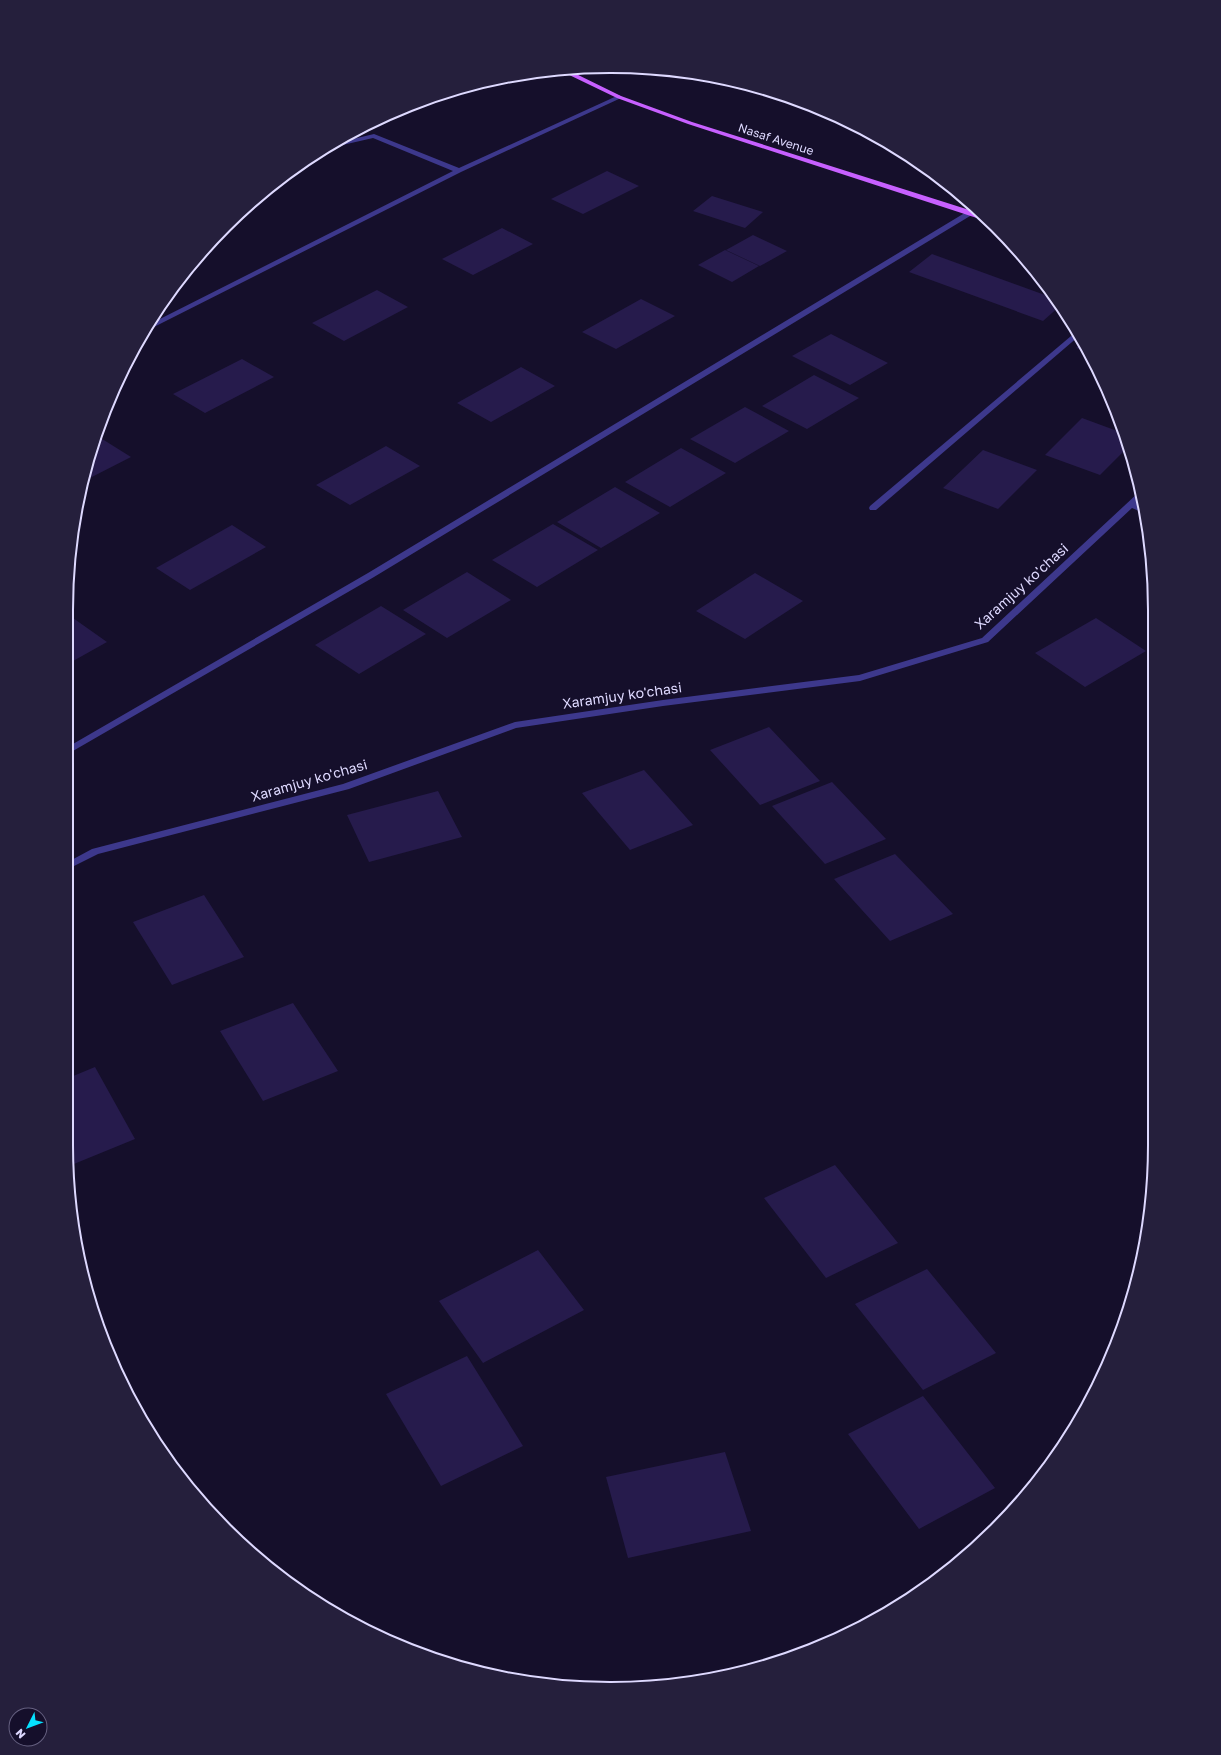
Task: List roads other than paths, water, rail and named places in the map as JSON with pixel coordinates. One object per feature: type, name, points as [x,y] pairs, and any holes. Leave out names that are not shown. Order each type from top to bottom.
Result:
[{"type":"main road","name":"Nasaf Avenue","points":[[571,74],[619,97],[690,123],[971,213]]},
{"type":"street","points":[[156,324],[459,171],[619,97]]},
{"type":"street","points":[[347,142],[374,136],[459,171]]},
{"type":"street","points":[[73,748],[372,575],[971,213]]},
{"type":"street","points":[[873,508],[1073,337]]},
{"type":"street","name":"Xaramjuy ko'chasi","points":[[73,863],[95,851],[346,786],[515,725],[663,703],[860,678],[985,640],[1137,500]]},
{"type":"street","points":[[1132,504],[1138,508]]}]
